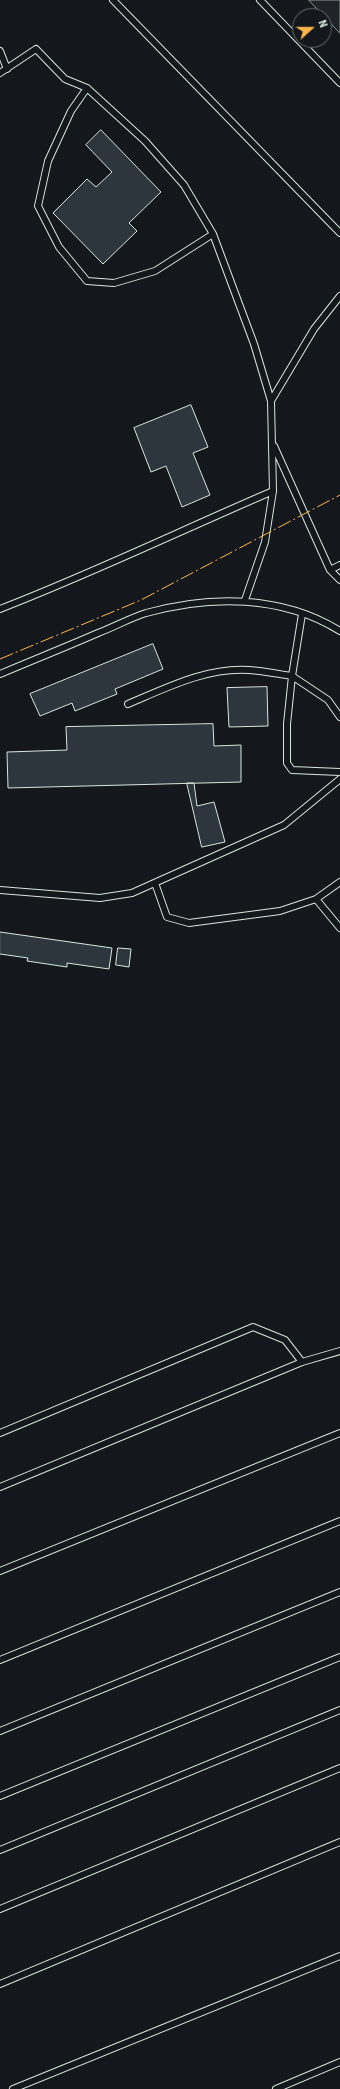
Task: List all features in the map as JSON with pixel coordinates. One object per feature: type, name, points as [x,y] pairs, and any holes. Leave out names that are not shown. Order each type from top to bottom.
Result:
[{"type":"lane","points":[[113,0],[340,233]]},
{"type":"lane","points":[[260,0],[340,83]]},
{"type":"lane","points":[[0,73],[36,49],[65,79],[87,88],[145,141],[184,185],[213,234],[254,344],[271,401],[273,491],[264,542],[245,600]]},
{"type":"lane","points":[[0,51],[7,69]]},
{"type":"lane","points":[[87,88],[71,111],[48,161],[38,206],[59,247],[87,281],[114,283],[155,271],[213,234]]},
{"type":"lane","points":[[271,401],[314,329],[340,296]]},
{"type":"lane","points":[[272,443],[330,570],[340,580]]},
{"type":"lane","points":[[0,609],[82,576],[179,531],[273,491]]},
{"type":"lane","points":[[330,570],[340,565]]},
{"type":"lane","points":[[0,674],[145,614],[178,606],[212,601],[245,600],[276,605],[302,614],[340,631]]},
{"type":"lane","points":[[302,614],[292,676],[287,724],[287,763],[292,770],[340,772]]},
{"type":"lane","points":[[128,704],[180,682],[221,672],[248,670],[292,676],[328,700],[340,717]]},
{"type":"lane","points":[[0,890],[100,898],[132,893],[284,825],[340,779]]},
{"type":"lane","points":[[155,883],[167,917],[189,923],[280,911],[316,899],[340,882]]},
{"type":"lane","points":[[316,899],[340,928]]},
{"type":"lane","points":[[0,1433],[253,1327],[285,1340],[302,1362]]},
{"type":"lane","points":[[0,1487],[302,1362],[340,1350]]},
{"type":"lane","points":[[0,1571],[340,1432]]},
{"type":"lane","points":[[0,1660],[340,1521]]},
{"type":"lane","points":[[0,1731],[340,1592]]},
{"type":"lane","points":[[0,1796],[340,1656]]},
{"type":"lane","points":[[0,1850],[340,1710]]},
{"type":"lane","points":[[0,1909],[340,1768]]},
{"type":"lane","points":[[0,1984],[340,1842]]},
{"type":"lane","points":[[13,2089],[340,1956]]},
{"type":"lane","points":[[276,2089],[340,2062]]},
{"type":"shaded area","points":[[309,0],[340,0],[340,33],[332,24],[332,8],[317,8]]},
{"type":"building","points":[[101,130],[161,192],[129,223],[137,231],[103,264],[53,213],[87,179],[96,187],[112,172],[86,145]]},
{"type":"building","points":[[191,405],[208,447],[193,453],[210,495],[182,507],[166,466],[151,472],[134,428]]},
{"type":"building","points":[[153,644],[163,669],[115,689],[117,694],[75,711],[72,703],[40,716],[30,694]]},
{"type":"building","points":[[267,687],[268,726],[229,727],[227,688]]},
{"type":"building","points":[[213,724],[214,746],[241,745],[241,782],[8,788],[7,752],[67,750],[66,727]]},
{"type":"building","points":[[187,783],[194,783],[197,806],[214,802],[225,842],[202,847]]},
{"type":"building","points":[[0,932],[112,948],[109,969],[67,963],[67,967],[27,961],[28,958],[0,954]]},
{"type":"building","points":[[118,948],[131,949],[129,967],[116,965]]},
{"type":"power","points":[[0,659],[141,600],[340,495]]}]
